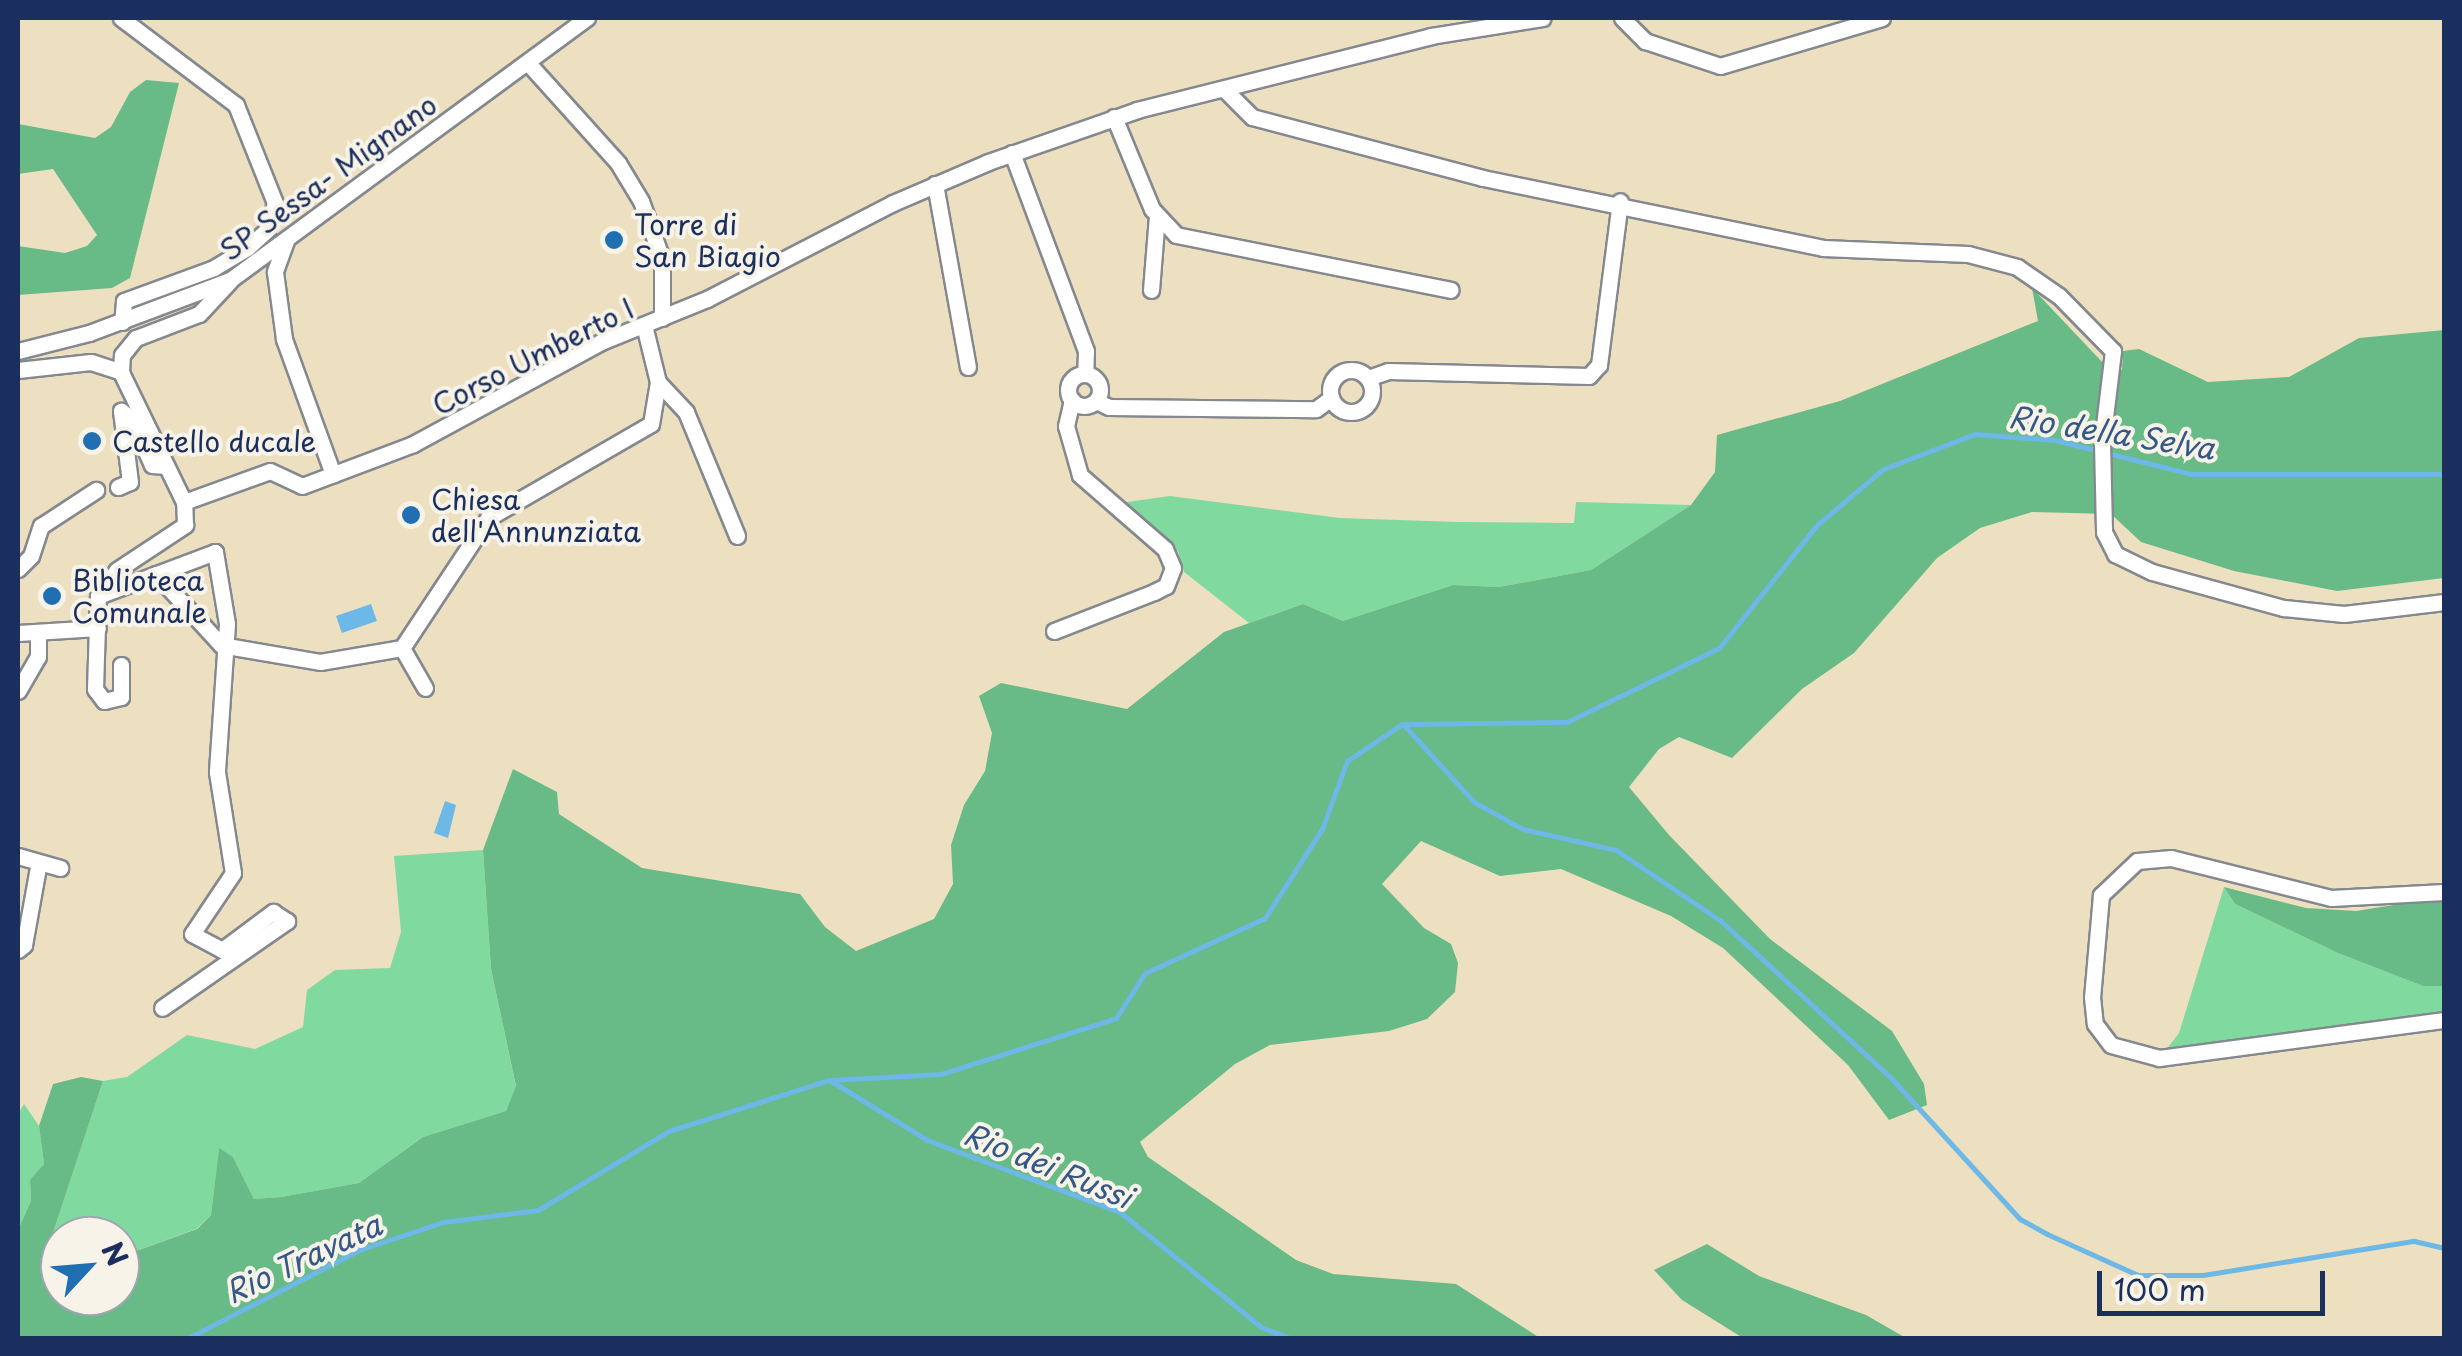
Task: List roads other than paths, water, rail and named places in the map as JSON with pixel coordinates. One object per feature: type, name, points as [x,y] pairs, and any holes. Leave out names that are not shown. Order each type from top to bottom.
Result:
[{"type":"street","points":[[121,18],[236,105],[275,203],[268,230],[248,248],[214,268],[124,301],[122,322]]},
{"type":"street","name":"Corso Umberto I","points":[[184,502],[270,470],[302,486],[448,429],[555,366],[662,318],[934,184],[1012,153],[1114,117],[1431,36],[1544,18]]},
{"type":"street","points":[[1622,18],[1644,41],[1720,66],[1882,18]]},
{"type":"street","name":"SP Sessa- Mignano","points":[[18,351],[122,322],[230,280],[581,19]]},
{"type":"street","points":[[528,62],[629,179],[656,234],[665,286],[662,318]]},
{"type":"street","points":[[1226,91],[1241,111],[1287,128],[1483,178],[1620,201],[1824,248],[1968,254],[2017,267],[2106,342],[2116,363],[2102,442],[2104,519],[2108,543],[2126,560],[2250,601],[2344,614],[2444,602]]},
{"type":"street","points":[[1114,117],[1157,216],[1152,290]]},
{"type":"street","points":[[1012,153],[1086,351],[1085,374]]},
{"type":"street","points":[[934,184],[968,367]]},
{"type":"street","points":[[1072,400],[1084,406],[1096,401],[1109,406],[1316,409],[1331,398],[1340,372],[1368,378],[1388,371],[1589,376],[1600,365],[1620,201]]},
{"type":"street","points":[[1157,216],[1190,240],[1451,290]]},
{"type":"street","points":[[288,237],[275,272],[284,339],[333,474]]},
{"type":"street","points":[[121,665],[122,697],[101,699],[95,689],[98,596],[117,570],[185,525],[184,502],[121,372],[128,343],[199,314],[230,280]]},
{"type":"street","points":[[156,574],[221,645],[320,662],[402,648],[488,518],[646,428],[656,413],[658,382],[644,324]]},
{"type":"street","points":[[18,370],[91,362],[121,372]]},
{"type":"street","points":[[1054,631],[1166,586],[1173,568],[1165,549],[1080,475],[1066,426],[1072,400],[1070,383],[1085,374]]},
{"type":"street","points":[[1085,374],[1097,380],[1096,401]]},
{"type":"street","points":[[1331,398],[1338,408],[1362,409],[1370,400],[1368,378]]},
{"type":"street","points":[[658,382],[683,406],[737,536]]},
{"type":"street","points":[[118,487],[130,482],[121,412],[131,418],[152,466],[166,466]]},
{"type":"street","points":[[18,569],[31,556],[42,526],[96,490]]},
{"type":"street","points":[[98,596],[216,552],[227,624],[221,645],[217,772],[233,874],[192,934],[222,950],[273,912],[286,921],[162,1008]]},
{"type":"street","points":[[18,633],[98,628]]},
{"type":"street","points":[[18,692],[37,662],[38,632]]},
{"type":"street","points":[[402,648],[424,688]]},
{"type":"street","points":[[18,856],[60,868]]},
{"type":"street","points":[[2444,892],[2331,898],[2171,858],[2137,860],[2102,895],[2092,998],[2095,1024],[2111,1045],[2159,1058],[2444,1020]]},
{"type":"street","points":[[18,950],[24,945],[39,862]]},
{"type":"water","points":[[371,604],[377,621],[342,633],[336,616]]},
{"type":"water","points":[[445,801],[456,805],[448,838],[434,833]]},
{"type":"waterway","name":"Rio della Selva","points":[[188,1338],[359,1250],[443,1222],[538,1210],[669,1131],[829,1080],[941,1074],[1116,1018],[1145,973],[1265,918],[1322,829],[1347,761],[1402,724],[1567,722],[1719,648],[1817,525],[1883,469],[1975,434],[2055,440],[2191,474],[2444,474]]},
{"type":"waterway","points":[[1403,724],[1474,802],[1523,829],[1616,850],[1721,921],[1892,1079],[2020,1219],[2047,1234],[2138,1275],[2203,1275],[2414,1241],[2444,1248]]},
{"type":"waterway","name":"Rio dei Russi","points":[[831,1081],[927,1140],[1120,1212],[1261,1327],[1290,1338]]},
{"type":"place","name":"Torre di San Biagio","points":[[614,240]]},
{"type":"place","name":"Castello ducale","points":[[92,441]]},
{"type":"place","name":"Chiesa dell'Annunziata","points":[[411,515]]},
{"type":"place","name":"Biblioteca Comunale","points":[[52,596]]},
{"type":"water label","name":"Rio Travata","points":[[303,1258]]}]
